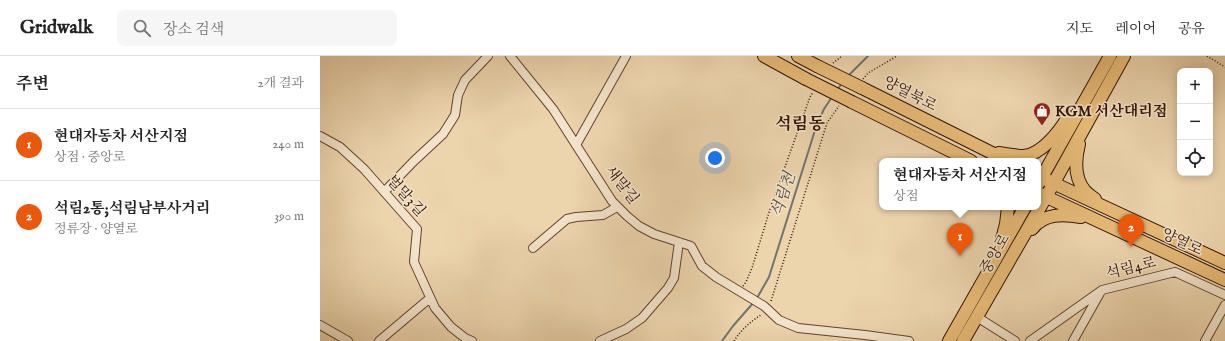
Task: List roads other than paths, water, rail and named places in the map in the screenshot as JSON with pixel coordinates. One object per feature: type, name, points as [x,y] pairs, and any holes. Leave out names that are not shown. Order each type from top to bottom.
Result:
[{"type":"main road","points":[[764,56],[847,102],[965,158]]},
{"type":"main road","name":"양열북로","points":[[798,56],[817,66],[862,84],[1002,158]]},
{"type":"main road","points":[[1041,176],[1110,56]]},
{"type":"main road","name":"중앙로","points":[[1042,195],[1054,183],[1124,56]]},
{"type":"main road","points":[[990,152],[1022,156],[1035,153],[1064,124],[1072,110],[1079,111]]},
{"type":"main road","points":[[1082,132],[1076,161],[1079,181],[1085,190],[1098,201],[1097,204]]},
{"type":"main road","name":"양열로","points":[[1041,180],[1054,183],[1225,263]]},
{"type":"main road","name":"양열로","points":[[1042,195],[1225,280]]},
{"type":"main road","points":[[998,255],[1006,224],[1008,210]]},
{"type":"main road","name":"중앙로","points":[[950,341],[1023,210]]},
{"type":"main road","name":"중앙로","points":[[963,341],[1026,232],[1036,210]]},
{"type":"main road","points":[[1026,232],[1031,231],[1042,220],[1054,215],[1091,218]]},
{"type":"street","points":[[384,192],[443,134],[456,115],[458,95],[465,80],[488,56]]},
{"type":"street","name":"새말길","points":[[510,56],[553,109],[612,201],[639,226],[654,234],[690,246],[702,266],[716,277],[766,308],[779,320],[798,328],[909,341]]},
{"type":"street","points":[[576,145],[626,56]]},
{"type":"street","name":"벌말3길","points":[[320,136],[340,147],[364,169],[417,229],[414,262],[430,298],[435,308],[451,327],[464,338],[472,341]]},
{"type":"street","points":[[533,248],[567,220],[576,217],[603,215],[618,207]]},
{"type":"street","points":[[600,341],[626,329],[642,318],[668,288],[674,278],[679,242]]},
{"type":"street","name":"석림4로","points":[[1030,341],[1102,290],[1175,272],[1225,295]]},
{"type":"street","points":[[1073,341],[1102,290]]},
{"type":"street","points":[[379,341],[430,298]]},
{"type":"street","points":[[1205,341],[1225,305]]},
{"type":"street","points":[[977,317],[1015,341]]},
{"type":"street","points":[[320,325],[348,341]]},
{"type":"waterway","name":"석림천","points":[[848,76],[868,56]]},
{"type":"waterway","name":"석림천","points":[[837,90],[843,82]]},
{"type":"waterway","name":"석림천","points":[[757,298],[769,277],[816,127],[824,109],[832,97]]},
{"type":"waterway","name":"석림천","points":[[722,341],[754,302]]},
{"type":"place","name":"KGM 서산대리점","points":[[1042,126]]},
{"type":"place","name":"석림2통;석림남부사거리","points":[[1131,247]]},
{"type":"place","name":"현대자동차 서산지점","points":[[960,256]]},
{"type":"district","name":"석림동","points":[[800,124]]}]
